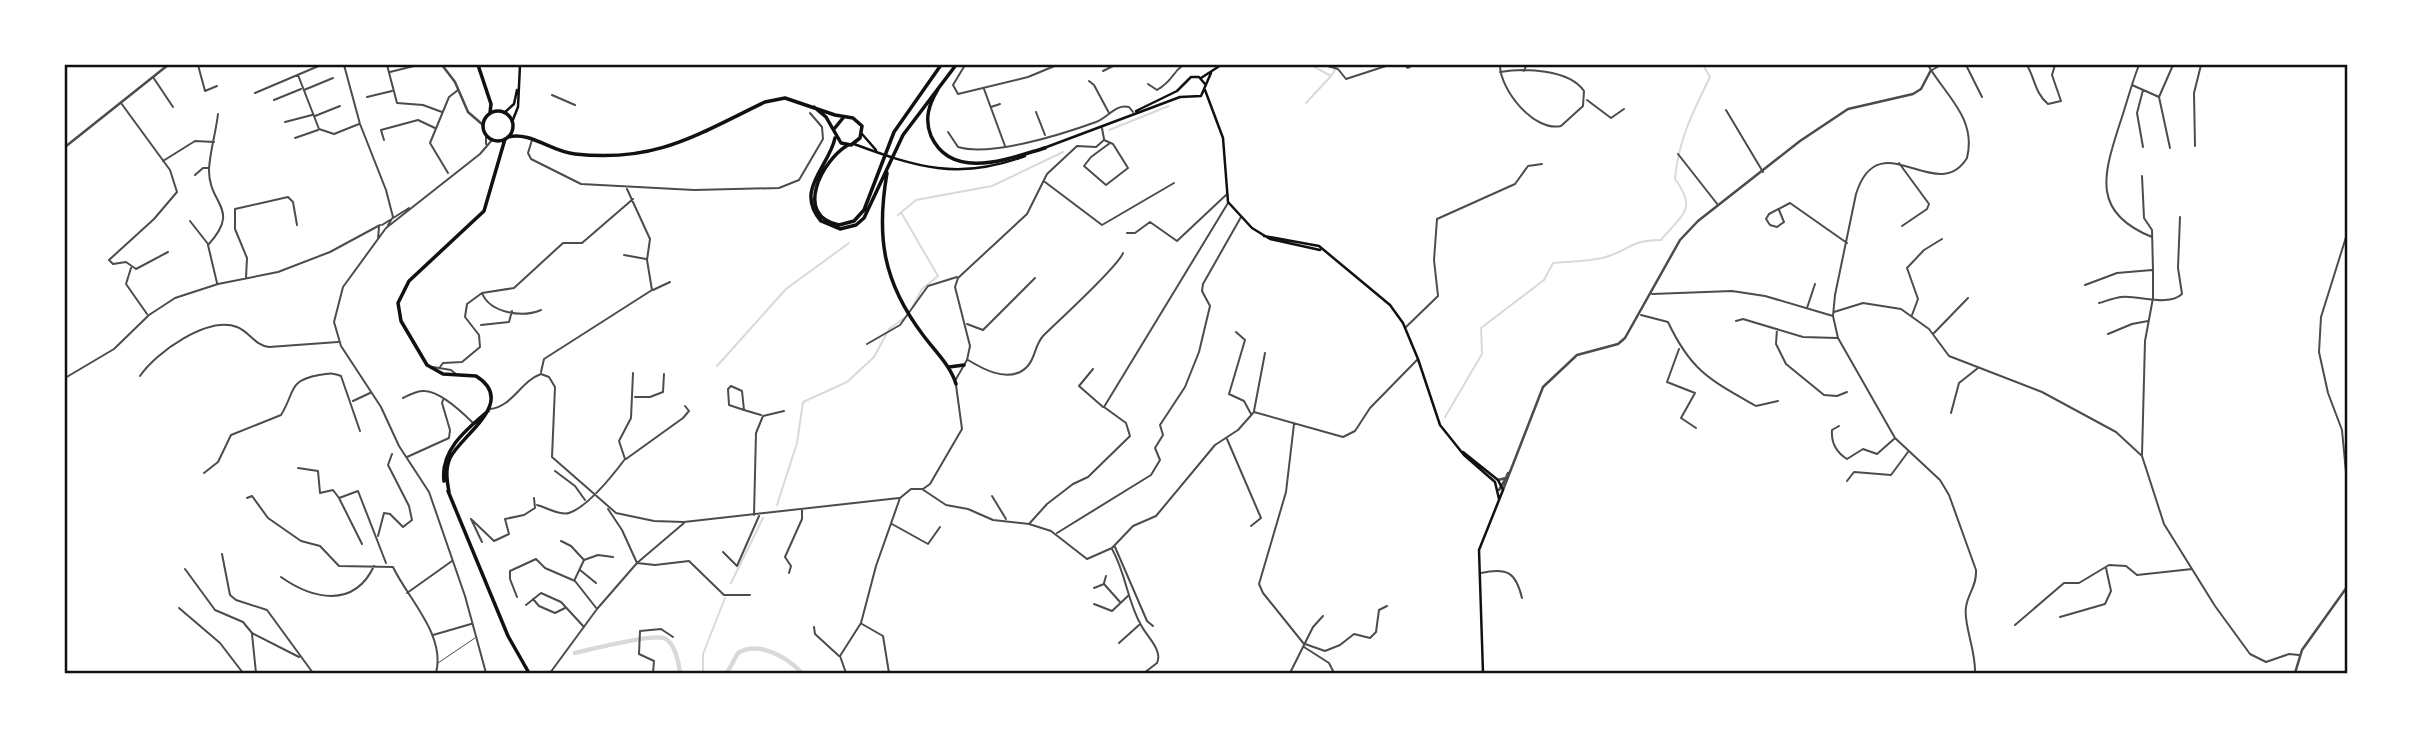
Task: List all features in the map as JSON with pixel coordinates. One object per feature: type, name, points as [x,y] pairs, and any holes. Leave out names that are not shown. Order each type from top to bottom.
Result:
[{"type":"main road","points":[[478,65],[491,104],[490,114]]},
{"type":"main road","points":[[459,444],[489,409],[491,395],[485,383],[477,376],[456,375],[431,369],[418,355],[401,321],[400,296],[409,281],[484,211],[500,153],[518,107],[520,65]]},
{"type":"main road","points":[[941,65],[894,132],[864,210],[854,221],[839,225],[829,222],[820,213],[815,193],[826,163],[848,145],[854,144],[878,153],[904,163],[940,170],[981,169],[1045,148],[1133,113],[1189,96],[1200,96],[1208,100]]},
{"type":"main road","points":[[956,65],[937,91],[928,111],[929,130],[942,151],[962,162],[986,163],[1045,148]]},
{"type":"main road","points":[[814,107],[826,117],[834,129],[835,138],[815,176],[811,194],[817,217],[829,227],[846,229],[861,221],[916,115],[956,65]]},
{"type":"main road","points":[[1220,65],[1211,74],[1205,84],[1205,90],[1223,138],[1228,202],[1264,236],[1309,243],[1382,296],[1405,328],[1438,421],[1463,452],[1501,488]]},
{"type":"main road","points":[[1133,113],[1184,85],[1191,77],[1201,78],[1211,74]]},
{"type":"main road","points":[[1201,78],[1205,84]]},
{"type":"main road","points":[[500,153],[486,134],[483,125],[490,114],[502,112],[514,104],[519,84]]},
{"type":"main road","points":[[1184,85],[1189,96]]},
{"type":"main road","points":[[1200,96],[1205,90]]},
{"type":"main road","points":[[493,140],[518,135],[570,154],[643,155],[669,148],[774,99],[785,98],[857,120],[862,134],[878,153]]},
{"type":"main road","points":[[491,104],[502,112],[518,135]]},
{"type":"main road","points":[[834,129],[838,121],[845,117]]},
{"type":"main road","points":[[854,144],[862,134]]},
{"type":"main road","points":[[835,138],[848,145]]},
{"type":"main road","points":[[888,166],[881,213],[883,253],[891,281],[910,319],[946,365],[956,384]]},
{"type":"main road","points":[[946,365],[955,368],[964,365]]},
{"type":"main road","points":[[489,409],[455,443],[444,464],[444,479],[508,636],[529,673]]},
{"type":"main road","points":[[449,492],[447,465],[473,424]]},
{"type":"main road","points":[[1463,452],[1499,480],[1501,488],[1481,542],[1483,673]]},
{"type":"street","points":[[65,147],[168,65]]},
{"type":"street","points":[[198,65],[205,92],[217,86]]},
{"type":"street","points":[[255,93],[321,65]]},
{"type":"street","points":[[344,65],[360,124],[386,190],[393,217],[387,227]]},
{"type":"street","points":[[387,65],[397,103],[423,105],[443,113]]},
{"type":"street","points":[[389,72],[418,65]]},
{"type":"street","points":[[442,65],[468,112],[483,125]]},
{"type":"street","points":[[965,65],[953,85],[954,92],[958,94],[1028,77],[1057,65]]},
{"type":"street","points":[[1103,71],[1115,65]]},
{"type":"street","points":[[1148,84],[1157,90],[1171,82],[1175,71],[1183,65]]},
{"type":"street","points":[[1324,65],[1335,67],[1346,79],[1389,65]]},
{"type":"street","points":[[1404,65],[1408,68],[1413,65]]},
{"type":"street","points":[[1500,65],[1500,72],[1512,98],[1541,124],[1550,127],[1569,121],[1586,100]]},
{"type":"street","points":[[1524,72],[1526,66],[1542,65]]},
{"type":"street","points":[[1928,65],[1961,112],[1968,134],[1967,158],[1954,172],[1943,176],[1925,173],[1898,162],[1882,164],[1863,176],[1856,194],[1833,314],[1838,338],[1895,438],[1934,472],[1949,495],[1976,570],[1977,581],[1966,613],[1975,649],[1975,673]]},
{"type":"street","points":[[1501,488],[1543,387],[1577,355],[1618,344],[1632,331],[1687,231],[1848,109],[1913,94],[1924,84],[1931,70],[1941,65]]},
{"type":"street","points":[[1966,65],[1982,97]]},
{"type":"street","points":[[2027,65],[2034,76],[2035,88],[2048,104],[2061,101],[2052,75],[2054,65]]},
{"type":"street","points":[[2139,65],[2107,159],[2105,187],[2114,207],[2128,225],[2153,238]]},
{"type":"street","points":[[2170,148],[2160,97],[2173,65]]},
{"type":"street","points":[[2195,146],[2194,93],[2201,65]]},
{"type":"street","points":[[1500,72],[1560,75],[1575,81],[1584,91],[1586,100],[1611,118],[1624,109]]},
{"type":"street","points":[[298,75],[319,130]]},
{"type":"street","points":[[153,76],[173,107]]},
{"type":"street","points":[[274,100],[333,78]]},
{"type":"street","points":[[1088,81],[1094,85],[1110,113]]},
{"type":"street","points":[[2132,85],[2160,97]]},
{"type":"street","points":[[984,88],[1006,147]]},
{"type":"street","points":[[2143,89],[2137,113],[2143,147]]},
{"type":"street","points":[[367,97],[393,90]]},
{"type":"street","points":[[448,173],[430,146],[449,97],[458,90]]},
{"type":"street","points":[[552,95],[575,105]]},
{"type":"street","points":[[120,102],[174,178],[177,192],[154,219],[109,260],[113,264],[126,262],[139,269],[168,252]]},
{"type":"street","points":[[991,107],[1000,104]]},
{"type":"street","points":[[285,122],[340,106]]},
{"type":"street","points":[[947,132],[954,143],[967,150],[1006,147],[1100,121],[1124,106],[1133,113]]},
{"type":"street","points":[[1726,110],[1763,172]]},
{"type":"street","points":[[1036,112],[1045,136]]},
{"type":"street","points":[[532,139],[529,156],[580,184],[627,189],[779,188],[801,176],[823,139],[822,127],[810,113]]},
{"type":"street","points":[[208,245],[220,233],[225,220],[223,208],[210,181],[209,168],[218,114]]},
{"type":"street","points":[[477,120],[485,118]]},
{"type":"street","points":[[384,140],[381,130],[415,121],[436,129]]},
{"type":"street","points":[[295,138],[319,130],[334,134],[360,124]]},
{"type":"street","points":[[1102,126],[1104,140]]},
{"type":"street","points":[[486,134],[486,144]]},
{"type":"street","points":[[370,232],[381,232],[480,154],[486,144],[493,140]]},
{"type":"street","points":[[1104,140],[1110,143],[1128,168],[1106,185],[1084,166],[1091,157],[1110,143]]},
{"type":"street","points":[[867,344],[900,326],[928,286],[960,275],[1031,209],[1051,169],[1074,148],[1084,145],[1096,147],[1104,140]]},
{"type":"street","points":[[163,161],[195,141],[215,142]]},
{"type":"street","points":[[1678,154],[1719,206]]},
{"type":"street","points":[[1898,162],[1929,204],[1927,209],[1902,226]]},
{"type":"street","points":[[1405,328],[1438,296],[1434,260],[1437,219],[1515,184],[1528,166],[1542,164]]},
{"type":"street","points":[[195,175],[203,168],[209,168]]},
{"type":"street","points":[[2141,176],[2144,218],[2152,230],[2153,238],[2153,298],[2145,341],[2142,456],[2164,524],[2228,627],[2250,654],[2266,662],[2289,654],[2299,655]]},
{"type":"street","points":[[1044,181],[1102,225],[1174,183]]},
{"type":"street","points":[[627,189],[650,240],[647,260],[652,290]]},
{"type":"street","points":[[1127,233],[1135,233],[1150,222],[1177,241],[1227,194]]},
{"type":"street","points":[[246,279],[247,258],[235,229],[235,209],[288,197],[293,202],[297,225]]},
{"type":"street","points":[[440,367],[443,363],[461,362],[480,347],[479,335],[466,321],[465,310],[472,299],[482,293],[514,288],[563,243],[582,243],[633,199]]},
{"type":"street","points":[[1104,407],[1228,202]]},
{"type":"street","points":[[1779,210],[1784,222],[1777,227],[1770,225],[1766,219],[1769,214],[1790,203],[1848,244]]},
{"type":"street","points":[[65,378],[114,349],[149,315],[175,298],[218,284],[278,272],[330,252],[413,206]]},
{"type":"street","points":[[1056,533],[1151,475],[1160,460],[1155,448],[1163,435],[1160,425],[1185,387],[1199,352],[1210,306],[1202,291],[1203,284],[1241,217]]},
{"type":"street","points":[[2099,303],[2120,297],[2177,299],[2182,294],[2178,268],[2180,217]]},
{"type":"street","points":[[190,221],[208,245],[218,284]]},
{"type":"street","points":[[381,225],[387,227]]},
{"type":"street","points":[[381,225],[378,240],[339,294],[334,322],[339,341],[429,492],[453,560],[486,673]]},
{"type":"street","points":[[2347,233],[2321,317],[2319,352],[2328,393],[2342,430],[2347,484]]},
{"type":"street","points":[[1911,316],[1918,299],[1907,268],[1924,250],[1942,239]]},
{"type":"street","points":[[967,360],[998,374],[1010,375],[1024,370],[1034,358],[1041,339],[1123,253]]},
{"type":"street","points":[[624,255],[647,260]]},
{"type":"street","points":[[132,267],[126,284],[149,315]]},
{"type":"street","points":[[2085,285],[2117,273],[2153,270]]},
{"type":"street","points":[[840,656],[861,623],[900,498],[911,489],[922,489],[930,484],[962,429],[956,384],[967,360],[970,341],[955,287],[960,275]]},
{"type":"street","points":[[966,324],[983,330],[1035,278]]},
{"type":"street","points":[[541,374],[544,359],[652,290],[670,282]]},
{"type":"street","points":[[1807,309],[1815,284]]},
{"type":"street","points":[[1652,294],[1732,291],[1765,296],[1833,314],[1874,302],[1901,309],[1933,334],[1949,356],[2017,380],[2101,422],[2142,456]]},
{"type":"street","points":[[482,293],[492,307],[512,311],[541,310]]},
{"type":"street","points":[[1933,334],[1968,298]]},
{"type":"street","points":[[481,325],[509,322],[512,311]]},
{"type":"street","points":[[1641,315],[1668,322],[1680,347],[1702,374],[1756,405],[1778,401]]},
{"type":"street","points":[[1736,321],[1743,319],[1803,337],[1838,338]]},
{"type":"street","points":[[2108,334],[2132,324],[2149,321]]},
{"type":"street","points":[[140,376],[188,337],[214,324],[239,328],[258,344],[269,347],[339,341]]},
{"type":"street","points":[[1777,329],[1776,344],[1786,364],[1824,395],[1837,396],[1847,392]]},
{"type":"street","points":[[1236,332],[1245,340],[1230,394],[1244,401],[1253,413],[1338,437],[1349,435],[1418,359]]},
{"type":"street","points":[[1680,347],[1667,382],[1695,393],[1681,418],[1696,428]]},
{"type":"street","points":[[922,489],[946,505],[968,509],[993,520],[1029,524],[1056,533],[1087,559],[1113,547],[1133,526],[1152,519],[1215,445],[1253,413],[1265,353]]},
{"type":"street","points":[[431,369],[440,367],[451,370],[456,375]]},
{"type":"street","points":[[1951,413],[1959,383],[1979,368]]},
{"type":"street","points":[[1029,524],[1047,504],[1088,477],[1130,436],[1126,423],[1080,389],[1079,386],[1093,369]]},
{"type":"street","points":[[204,472],[218,462],[231,435],[281,415],[295,383],[300,379],[336,373],[343,380],[360,431]]},
{"type":"street","points":[[625,459],[619,441],[631,418],[633,373]]},
{"type":"street","points":[[633,397],[650,397],[663,392],[664,373]]},
{"type":"street","points":[[489,409],[509,401],[527,381],[541,374],[549,377],[555,387],[552,457],[607,508],[622,530],[637,563]]},
{"type":"street","points":[[744,410],[741,391],[731,386],[728,389],[729,405],[744,410],[763,416],[783,411]]},
{"type":"street","points":[[403,398],[425,391],[443,400],[473,424]]},
{"type":"street","points":[[352,402],[370,392]]},
{"type":"street","points":[[407,457],[449,438],[450,430],[443,400]]},
{"type":"street","points":[[534,498],[537,505],[566,514],[593,495],[625,459],[683,418],[688,411],[685,405]]},
{"type":"street","points":[[754,515],[756,433],[763,416]]},
{"type":"street","points":[[1294,424],[1286,492],[1259,584],[1263,593],[1304,645],[1329,663],[1334,673]]},
{"type":"street","points":[[1839,426],[1832,430],[1833,442],[1839,454],[1847,459],[1863,449],[1877,454],[1895,438]]},
{"type":"street","points":[[1226,438],[1261,518],[1251,526]]},
{"type":"street","points":[[1847,481],[1854,472],[1891,475],[1908,451]]},
{"type":"street","points":[[377,536],[384,513],[390,513],[403,527],[412,520],[409,506],[388,465],[388,458],[392,454]]},
{"type":"street","points":[[298,468],[316,470],[318,492],[332,490],[339,498],[362,544]]},
{"type":"street","points":[[1501,488],[1510,470]]},
{"type":"street","points":[[555,471],[575,486],[585,501]]},
{"type":"street","points":[[1499,480],[1506,478]]},
{"type":"street","points":[[339,498],[358,491],[386,564]]},
{"type":"street","points":[[2347,493],[2347,520]]},
{"type":"street","points":[[247,498],[252,496],[265,516],[301,541],[320,546],[339,566],[386,564],[393,567],[430,626],[438,663],[436,673]]},
{"type":"street","points":[[992,496],[1007,520]]},
{"type":"street","points":[[607,508],[616,513],[654,522],[684,522],[728,514],[759,515],[900,498]]},
{"type":"street","points":[[482,541],[471,519],[494,541],[499,541],[509,534],[505,519],[524,514],[537,505]]},
{"type":"street","points":[[789,573],[791,566],[785,557],[802,519],[802,508]]},
{"type":"street","points":[[723,552],[737,566],[759,515]]},
{"type":"street","points":[[550,673],[597,609],[637,563],[684,522]]},
{"type":"street","points":[[891,524],[928,544],[940,527]]},
{"type":"street","points":[[561,541],[571,546],[584,560]]},
{"type":"street","points":[[1113,547],[1122,566],[1140,624],[1160,657],[1144,673]]},
{"type":"street","points":[[1113,547],[1128,571],[1147,621],[1153,626]]},
{"type":"street","points":[[222,554],[231,585],[230,595],[267,610],[313,673]]},
{"type":"street","points":[[575,581],[584,560],[598,555],[613,557]]},
{"type":"street","points":[[517,597],[510,571],[533,559],[539,560],[545,568],[575,581],[597,609]]},
{"type":"street","points":[[407,593],[453,560]]},
{"type":"street","points":[[637,563],[655,565],[689,561],[724,595],[750,595]]},
{"type":"street","points":[[281,577],[310,594],[340,595],[362,584],[374,565]]},
{"type":"street","points":[[2015,625],[2064,583],[2079,583],[2105,567],[2126,566],[2137,575],[2193,569]]},
{"type":"street","points":[[2060,617],[2105,604],[2111,591],[2105,567]]},
{"type":"street","points":[[185,569],[215,610],[243,622],[252,633],[300,657]]},
{"type":"street","points":[[579,569],[596,583]]},
{"type":"street","points":[[1480,573],[1500,571],[1513,576],[1519,583],[1521,598]]},
{"type":"street","points":[[1104,584],[1106,576]]},
{"type":"street","points":[[1104,584],[1121,603]]},
{"type":"street","points":[[1094,587],[1104,584]]},
{"type":"street","points":[[2295,673],[2299,655],[2347,587]]},
{"type":"street","points":[[526,605],[541,593],[566,607],[585,628]]},
{"type":"street","points":[[1094,604],[1108,611],[1130,594]]},
{"type":"street","points":[[533,599],[539,606],[555,613],[566,607]]},
{"type":"street","points":[[1304,645],[1325,651],[1354,634],[1370,638],[1376,632],[1379,610],[1387,606]]},
{"type":"street","points":[[179,608],[220,643],[243,673]]},
{"type":"street","points":[[1290,673],[1323,616]]},
{"type":"street","points":[[861,623],[883,636],[889,673]]},
{"type":"street","points":[[432,636],[471,624]]},
{"type":"street","points":[[1119,643],[1140,624]]},
{"type":"street","points":[[814,627],[815,634],[840,656],[846,673]]},
{"type":"street","points":[[653,673],[654,661],[639,654],[640,631],[661,629],[673,637]]},
{"type":"street","points":[[252,633],[257,673]]},
{"type":"lane","points":[[438,663],[475,638]]},
{"type":"waterway","points":[[1311,65],[1331,76],[1338,65]]},
{"type":"waterway","points":[[1445,417],[1482,354],[1481,328],[1544,280],[1553,263],[1602,258],[1638,243],[1661,240],[1681,217],[1686,205],[1682,189],[1675,179],[1677,165],[1687,127],[1710,77],[1703,65]]},
{"type":"waterway","points":[[1306,103],[1331,76]]},
{"type":"waterway","points":[[1109,130],[1169,106]]},
{"type":"waterway","points":[[898,215],[916,200],[992,186],[1063,152]]},
{"type":"waterway","points":[[902,214],[938,276],[922,289],[912,308]]},
{"type":"waterway","points":[[717,366],[786,289],[849,243]]},
{"type":"waterway","points":[[777,505],[797,443],[803,402],[847,382],[874,357],[889,329],[904,318]]},
{"type":"waterway","points":[[731,583],[763,518]]},
{"type":"waterway","points":[[703,673],[703,654],[725,598]]},
{"type":"waterway","points":[[575,653],[634,640],[664,638],[674,648],[680,673]]},
{"type":"waterway","points":[[727,673],[738,653],[755,649],[773,652],[802,673]]}]
